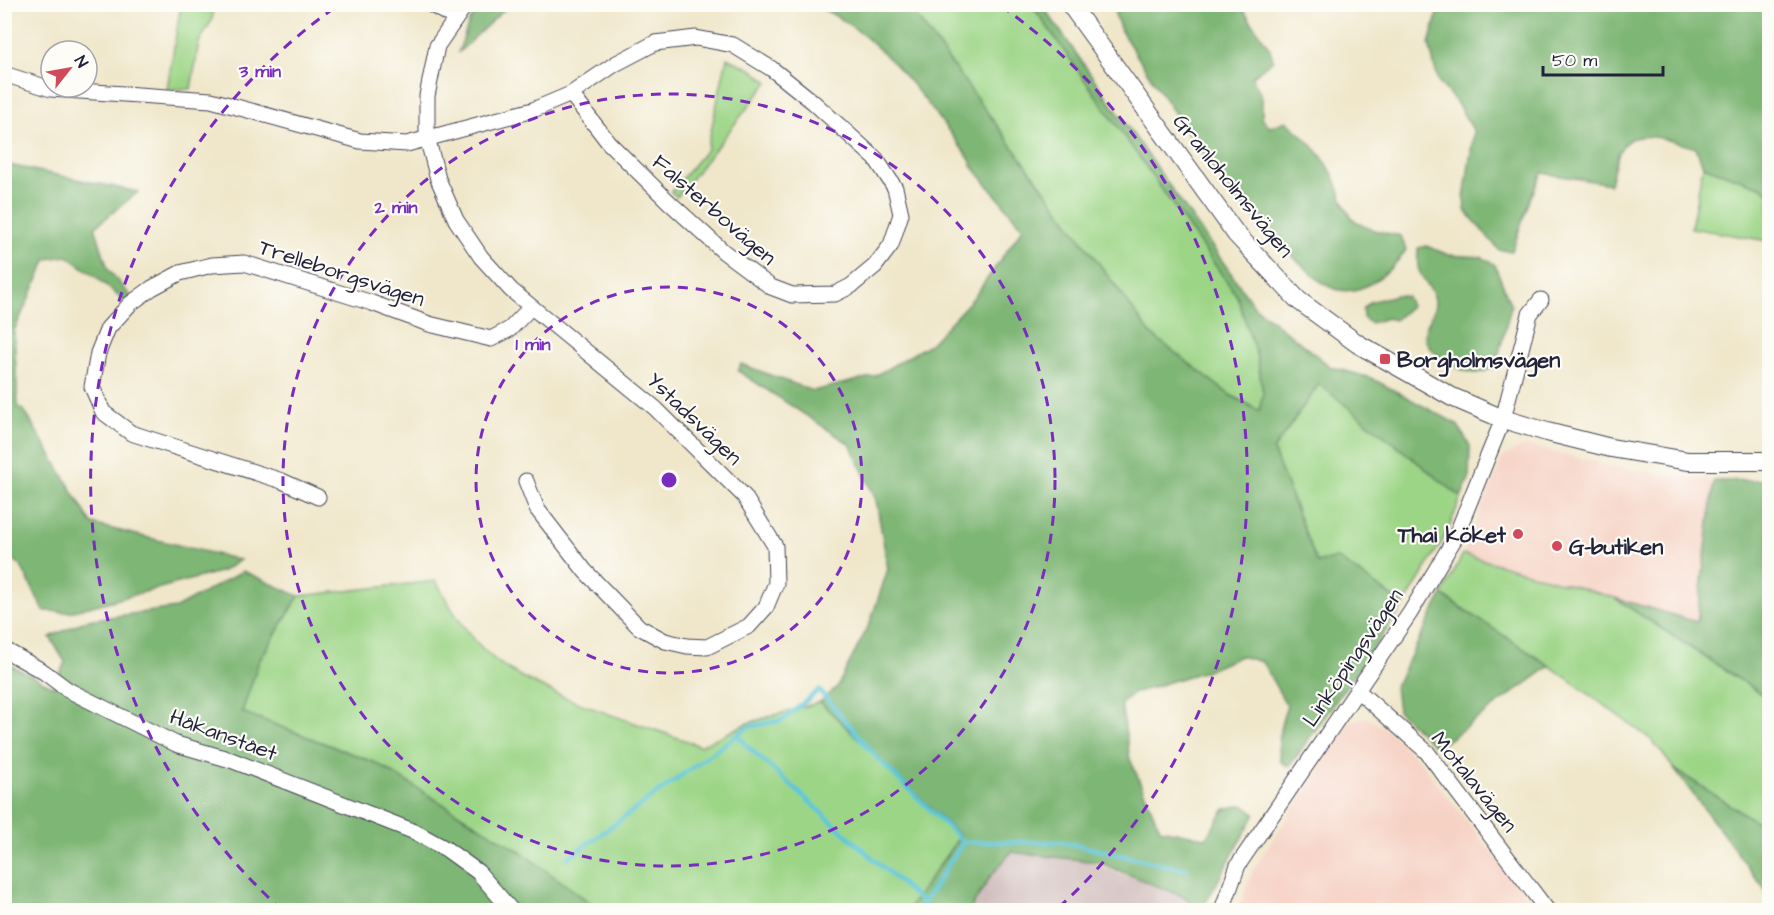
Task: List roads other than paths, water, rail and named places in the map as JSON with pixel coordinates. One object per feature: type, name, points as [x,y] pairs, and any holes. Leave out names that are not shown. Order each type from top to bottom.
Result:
[{"type":"street","points":[[430,4],[455,18]]},
{"type":"street","name":"Ystadsvägen","points":[[466,4],[437,46],[427,96],[427,137],[438,179],[456,220],[481,257],[511,290],[655,408],[744,496],[775,546],[776,583],[766,607],[748,626],[707,647],[687,646],[665,641],[639,627],[585,571],[537,509],[526,481]]},
{"type":"street","name":"Granloholmsvägen","points":[[1070,4],[1236,234],[1298,300],[1317,316],[1377,357],[1452,397],[1503,419],[1611,448],[1688,460],[1770,461]]},
{"type":"street","name":"Falsterbovägen","points":[[4,74],[51,89],[211,100],[360,141],[407,144],[533,110],[571,94],[615,64],[655,43],[696,38],[734,45],[772,69],[812,101],[876,159],[895,188],[901,214],[891,245],[875,266],[851,286],[835,294],[792,295],[771,287],[724,252],[669,202],[609,143],[571,94]]},
{"type":"street","name":"Trelleborgsvägen","points":[[318,496],[282,481],[131,434],[103,412],[92,387],[98,353],[108,328],[130,304],[152,288],[180,273],[212,265],[244,263],[372,303],[429,324],[491,339],[510,329],[531,307]]},
{"type":"street","points":[[1503,419],[1530,314],[1541,300]]},
{"type":"street","name":"Linköpingsvägen","points":[[1222,910],[1238,865],[1410,613],[1455,538],[1503,419]]},
{"type":"street","name":"Håkanstået","points":[[4,650],[44,672],[68,690],[176,744],[231,760],[415,832],[446,849],[478,872],[511,910]]},
{"type":"street","name":"Motalavägen","points":[[1357,690],[1427,752],[1547,910]]},
{"type":"waterway","points":[[568,858],[748,727],[783,720],[819,690],[878,759],[963,842]]},
{"type":"waterway","points":[[738,735],[748,747],[923,903]]},
{"type":"waterway","points":[[919,910],[963,842],[1063,842],[1187,870]]},
{"type":"place","name":"Borgholmsvägen","points":[[1385,359]]},
{"type":"place","name":"Thai köket","points":[[1518,534]]},
{"type":"place","name":"G-butiken","points":[[1557,546]]}]
